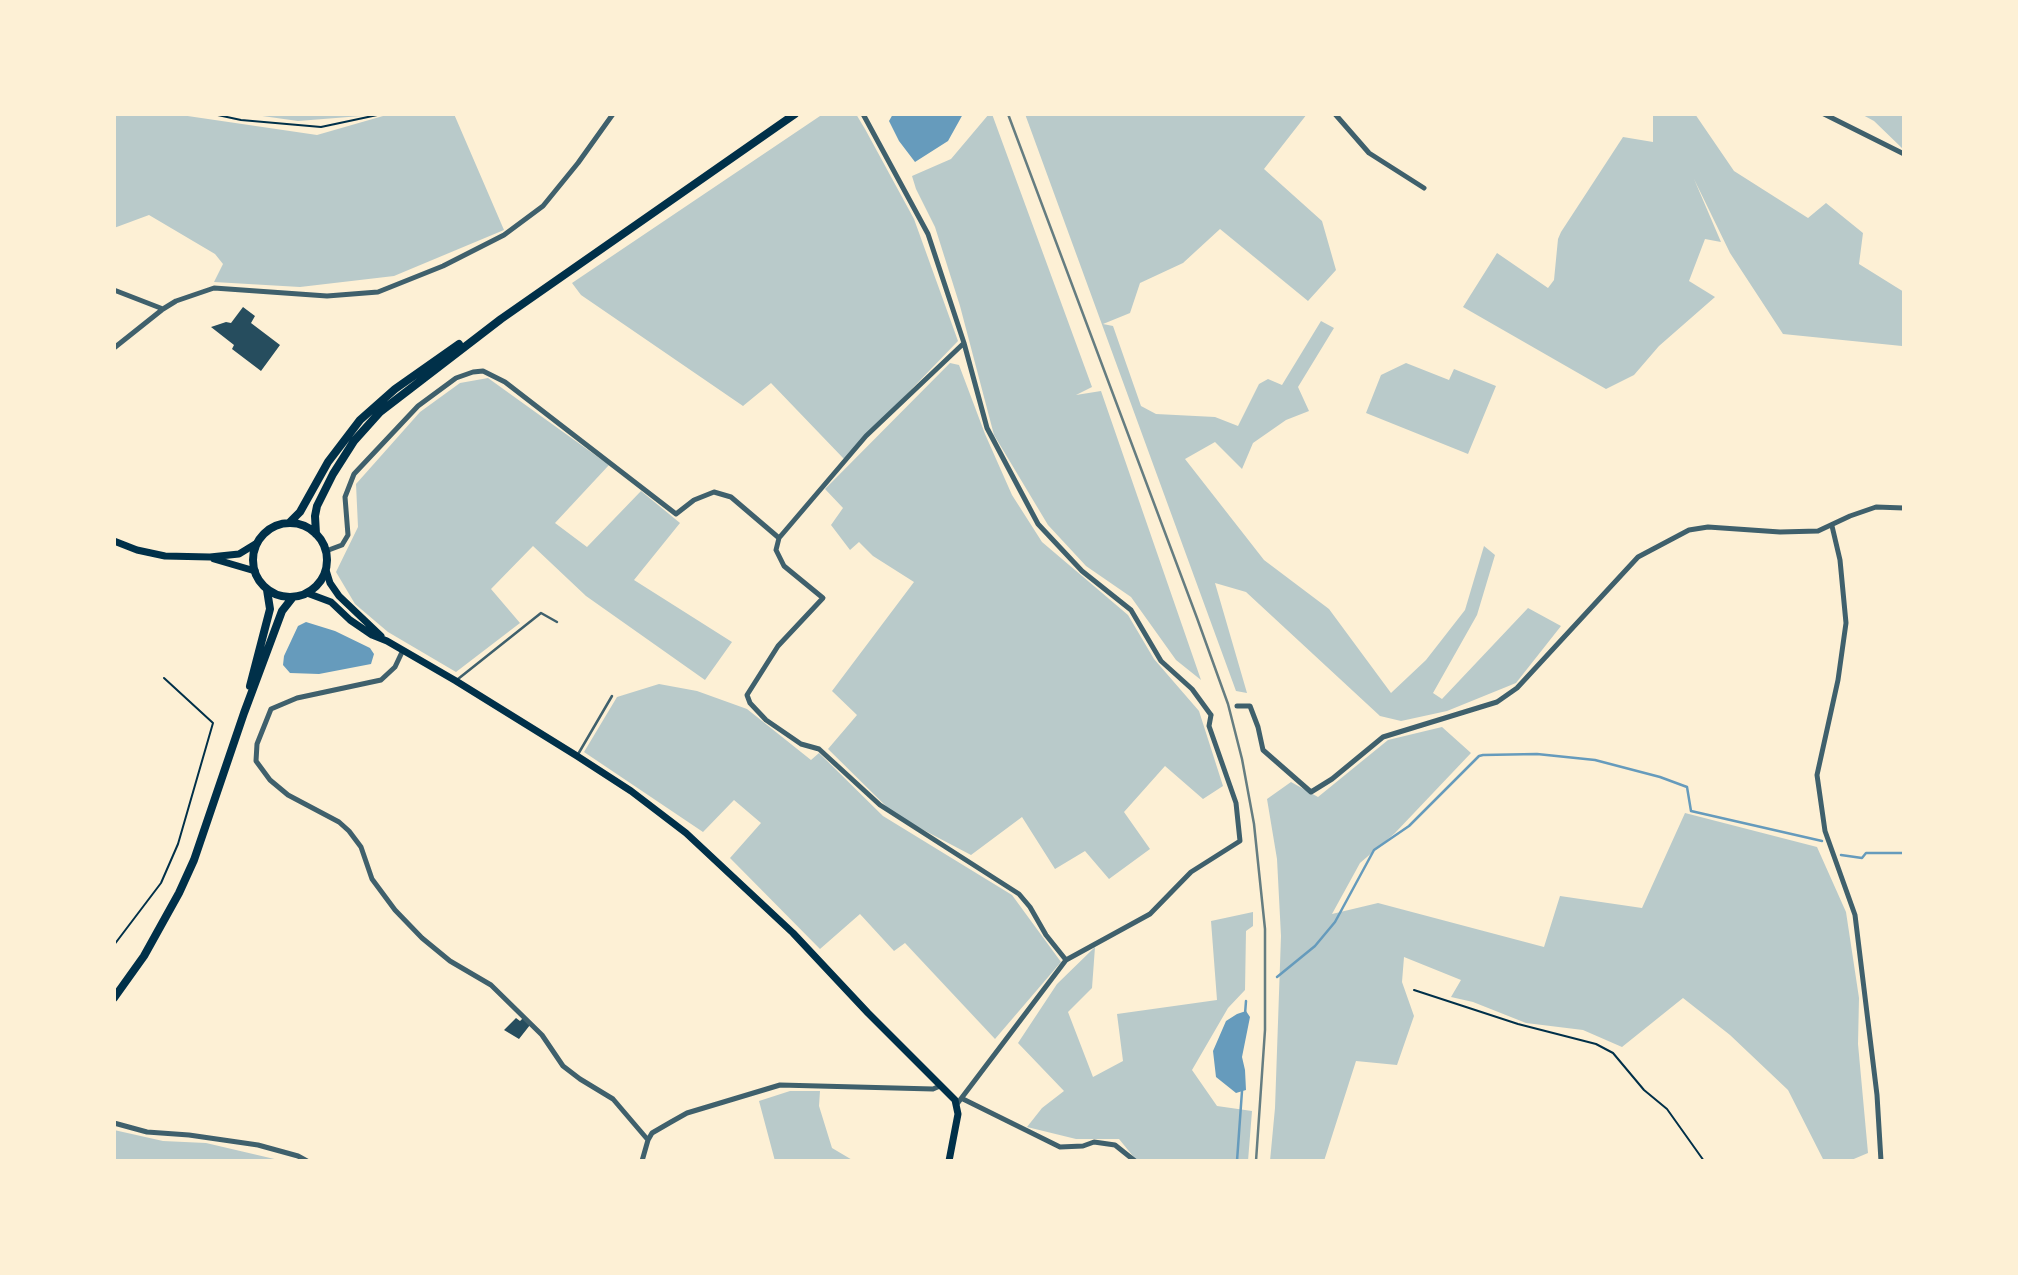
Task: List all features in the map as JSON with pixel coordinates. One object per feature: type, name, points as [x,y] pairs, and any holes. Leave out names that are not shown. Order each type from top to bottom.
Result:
[{"type":"main road","points":[[387,641],[339,596],[330,583],[326,569],[326,551],[316,534],[314,516],[344,456],[367,426],[401,394],[501,319],[795,114]]},
{"type":"main road","points":[[289,523],[300,512],[320,474],[339,446],[373,408],[395,388],[501,319]]},
{"type":"main road","points":[[114,541],[137,550],[165,556],[210,557],[239,554],[276,526],[289,523],[299,524],[316,534]]},
{"type":"main road","points":[[243,712],[270,609],[270,595],[255,571],[253,557],[257,543]]},
{"type":"main road","points":[[210,557],[255,571]]},
{"type":"main road","points":[[266,588],[274,593],[293,597],[307,593],[316,587],[326,569]]},
{"type":"main road","points":[[307,593],[331,602],[360,628],[456,681],[577,756],[631,791],[686,833],[793,933],[940,1086],[960,1102],[948,1161]]},
{"type":"main road","points":[[114,998],[144,956],[194,860],[243,712],[282,611],[293,597]]},
{"type":"street","points":[[114,348],[176,301],[215,288],[327,296],[379,292],[443,266],[505,235],[543,206],[579,163],[613,114]]},
{"type":"street","points":[[863,114],[928,234],[964,344],[987,428],[1038,524],[1082,571],[1131,610],[1160,661],[1192,690],[1211,715],[1209,726],[1236,803],[1240,841],[1191,872],[1150,914],[1066,960],[992,1055],[960,1102],[1060,1147],[1083,1146],[1094,1142],[1115,1145],[1135,1161]]},
{"type":"street","points":[[1335,114],[1369,153],[1424,188]]},
{"type":"street","points":[[1824,114],[1904,155]]},
{"type":"street","points":[[114,290],[163,309]]},
{"type":"street","points":[[964,344],[866,436],[779,538],[776,550],[784,566],[823,598],[778,646],[747,695],[750,703],[766,720],[801,744],[819,749],[880,805],[1019,894],[1030,907],[1046,936],[1066,960]]},
{"type":"street","points":[[326,551],[342,545],[348,535],[345,497],[354,474],[418,407],[456,378],[473,372],[492,374],[505,382],[676,514],[694,500],[714,492],[730,496],[779,538]]},
{"type":"street","points":[[1237,706],[1250,706],[1263,750],[1311,792],[1332,779],[1382,737],[1497,702],[1517,688],[1638,557],[1689,530],[1708,527],[1780,532],[1818,531],[1876,507],[1904,508]]},
{"type":"street","points":[[1832,526],[1840,560],[1846,623],[1838,680],[1817,775],[1825,831],[1855,915],[1877,1090],[1881,1161]]},
{"type":"street","points":[[403,650],[395,667],[381,680],[297,698],[271,709],[257,744],[256,761],[270,780],[288,795],[339,822],[361,847],[369,874],[395,910],[422,938],[450,961],[491,985],[542,1035],[563,1066],[613,1099],[648,1140]]},
{"type":"street","points":[[1211,715],[1218,713]]},
{"type":"street","points":[[642,1161],[652,1133],[687,1113],[780,1085],[933,1089],[940,1086]]},
{"type":"street","points":[[114,1124],[147,1132],[258,1145],[307,1161]]},
{"type":"lane","points":[[456,681],[541,613],[557,622]]},
{"type":"lane","points":[[577,756],[612,696]]},
{"type":"path","points":[[214,114],[241,120],[321,127],[382,114]]},
{"type":"path","points":[[114,945],[161,883],[178,844],[213,723],[164,678]]},
{"type":"path","points":[[1414,990],[1518,1024],[1596,1044],[1613,1053],[1644,1090],[1667,1109],[1704,1161]]},
{"type":"shaded area","points":[[114,114],[174,114],[317,135],[390,114],[454,114],[504,230],[394,276],[300,287],[214,282],[223,264],[215,254],[149,215],[114,228]]},
{"type":"shaded area","points":[[248,114],[366,114],[298,121]]},
{"type":"shaded area","points":[[823,114],[856,114],[865,129],[914,219],[958,341],[844,459],[771,383],[743,406],[581,295],[572,283]]},
{"type":"shaded area","points":[[989,114],[992,114],[1092,387],[1076,395],[1101,391],[1201,680],[1176,660],[1131,597],[1086,566],[1048,525],[994,435],[960,306],[935,227],[912,176],[951,159]]},
{"type":"shaded area","points":[[1025,114],[1307,114],[1264,169],[1322,221],[1336,270],[1308,301],[1220,229],[1183,263],[1140,283],[1130,313],[1103,324],[1113,326],[1141,406],[1156,414],[1215,417],[1238,426],[1259,384],[1268,379],[1282,385],[1321,321],[1334,328],[1298,387],[1309,411],[1286,420],[1253,443],[1242,469],[1215,442],[1185,459],[1264,560],[1329,609],[1391,693],[1426,660],[1465,610],[1484,546],[1495,555],[1477,615],[1433,693],[1442,699],[1528,608],[1561,626],[1516,683],[1447,711],[1401,721],[1380,716],[1246,592],[1215,583],[1247,693],[1236,691]]},
{"type":"shaded area","points":[[1653,114],[1695,114],[1734,171],[1808,218],[1826,203],[1863,233],[1859,264],[1904,292],[1904,344],[1902,346],[1783,334],[1730,253],[1694,179],[1721,242],[1705,239],[1689,281],[1715,297],[1659,346],[1634,375],[1606,389],[1463,307],[1497,253],[1548,288],[1554,280],[1561,232],[1623,137],[1653,142]]},
{"type":"shaded area","points":[[1861,114],[1904,114],[1904,150],[1874,121]]},
{"type":"shaded area","points":[[950,363],[959,365],[1012,495],[1042,542],[1128,615],[1154,659],[1199,711],[1223,786],[1203,799],[1165,766],[1124,812],[1150,849],[1109,879],[1085,851],[1055,869],[1022,817],[971,855],[895,815],[828,749],[857,715],[832,691],[914,582],[873,556],[859,542],[850,550],[831,525],[843,508],[825,489]]},
{"type":"shaded area","points":[[1406,363],[1449,380],[1454,369],[1496,386],[1468,454],[1366,413],[1381,375]]},
{"type":"shaded area","points":[[488,378],[609,465],[555,523],[587,547],[641,491],[680,523],[634,580],[732,642],[705,680],[586,596],[533,546],[491,589],[520,623],[456,672],[388,632],[355,604],[336,572],[358,527],[356,484],[420,412],[460,383]]},
{"type":"shaded area","points":[[659,684],[697,691],[747,709],[811,760],[819,753],[883,816],[1012,895],[1061,962],[995,1039],[905,943],[894,951],[860,914],[820,949],[730,858],[761,823],[734,800],[703,832],[584,752],[617,697]]},
{"type":"shaded area","points":[[1442,727],[1471,753],[1395,833],[1360,863],[1332,914],[1378,903],[1544,947],[1560,896],[1642,908],[1685,813],[1817,847],[1846,912],[1859,998],[1858,1044],[1868,1153],[1849,1161],[1824,1161],[1788,1090],[1730,1035],[1683,998],[1622,1047],[1583,1030],[1526,1023],[1473,1002],[1451,997],[1461,980],[1404,957],[1402,982],[1414,1016],[1397,1065],[1356,1061],[1324,1161],[1270,1161],[1275,1108],[1281,936],[1277,859],[1267,799],[1291,782],[1318,797],[1388,740]]},
{"type":"shaded area","points":[[1253,912],[1253,926],[1246,931],[1245,990],[1228,1008],[1192,1070],[1217,1106],[1252,1111],[1248,1161],[1137,1161],[1119,1139],[1076,1139],[1027,1127],[1042,1108],[1064,1091],[1018,1043],[1057,984],[1095,947],[1092,988],[1068,1012],[1093,1077],[1123,1061],[1117,1014],[1217,1000],[1211,921]]},
{"type":"shaded area","points":[[790,1091],[820,1091],[819,1106],[832,1148],[854,1161],[775,1161],[759,1101]]},
{"type":"shaded area","points":[[114,1130],[163,1141],[206,1143],[283,1161],[114,1161]]},
{"type":"water","points":[[893,114],[963,114],[948,141],[915,162],[899,141],[889,121]]},
{"type":"water","points":[[306,622],[335,631],[370,648],[374,654],[371,664],[319,674],[290,673],[283,665],[284,656],[298,626]]},
{"type":"water","points":[[1246,1011],[1250,1017],[1242,1057],[1246,1090],[1236,1093],[1216,1077],[1213,1051],[1226,1021]]},
{"type":"building","points":[[243,307],[255,316],[251,323],[280,345],[261,371],[232,349],[234,345],[211,327],[231,323]]},
{"type":"building","points":[[516,1018],[520,1021],[523,1018],[530,1025],[519,1039],[504,1030]]},
{"type":"waterway","points":[[1277,977],[1315,946],[1335,922],[1374,850],[1409,826],[1483,755],[1537,754],[1595,760],[1687,787],[1691,811],[1822,841]]},
{"type":"waterway","points":[[1841,855],[1862,858],[1866,853],[1904,853]]},
{"type":"waterway","points":[[1245,1014],[1246,1001]]},
{"type":"waterway","points":[[1237,1161],[1242,1091]]},
{"type":"railway","points":[[1008,114],[1197,618],[1228,704],[1242,759],[1254,824],[1265,929],[1265,1030],[1256,1161]]}]
